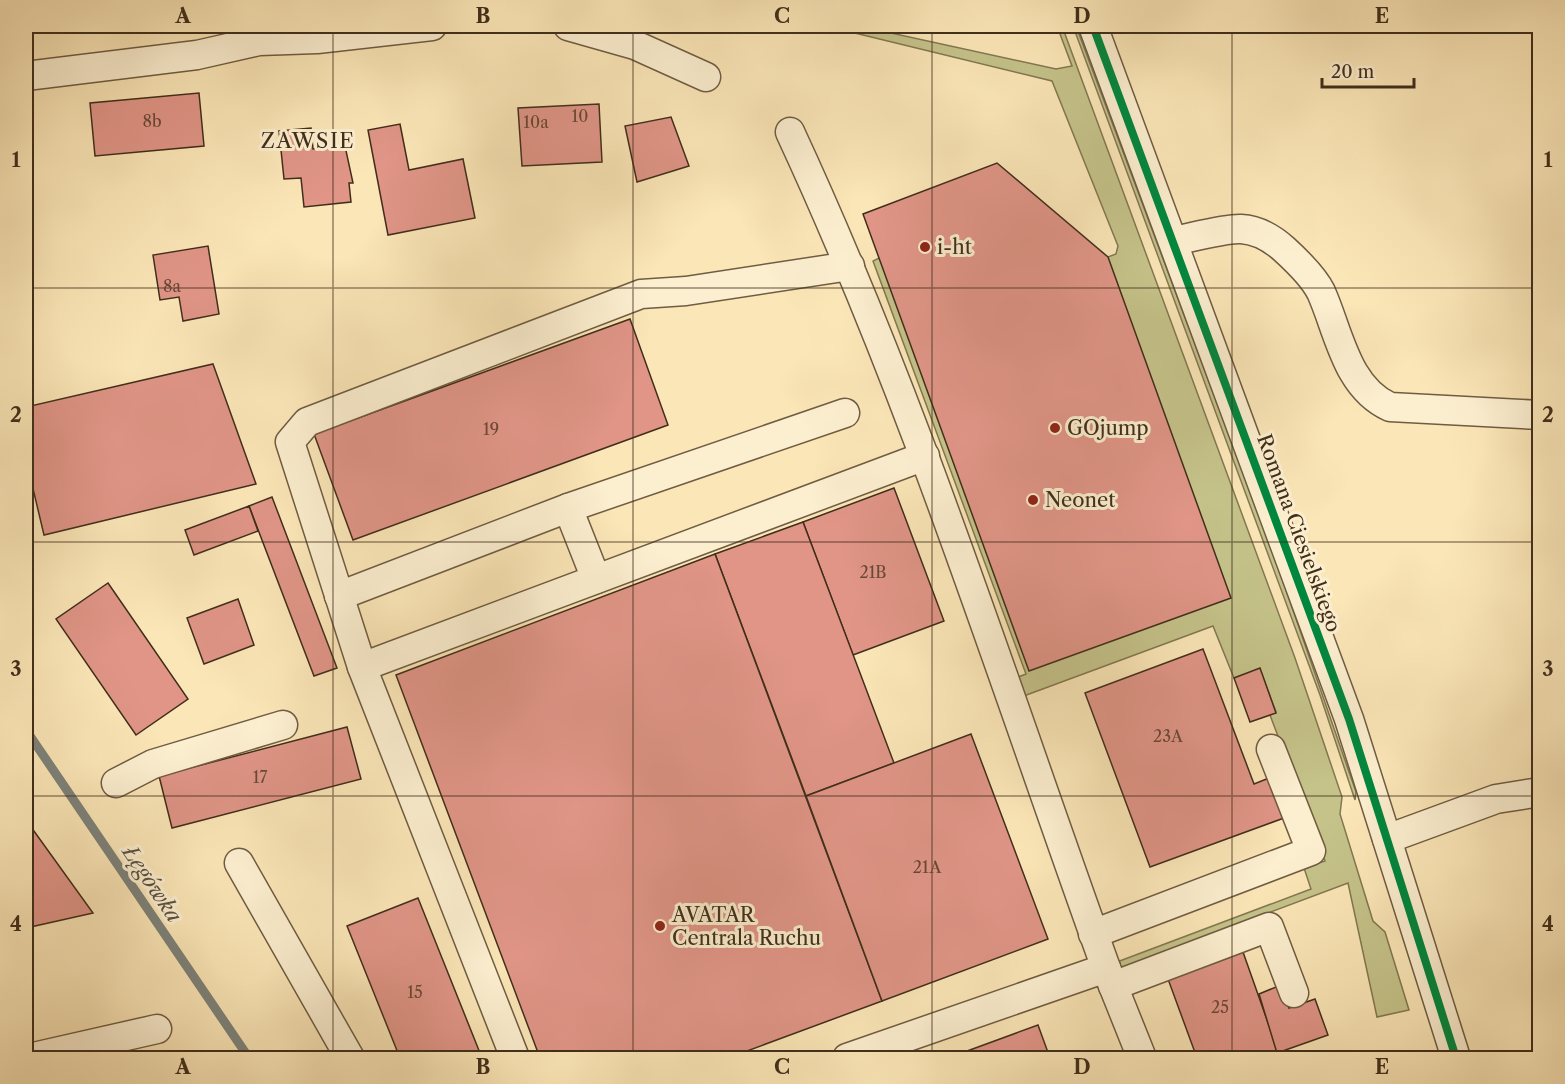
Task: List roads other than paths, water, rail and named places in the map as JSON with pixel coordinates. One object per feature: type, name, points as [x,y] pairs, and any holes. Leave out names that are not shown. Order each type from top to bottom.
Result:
[{"type":"street","points":[[26,76],[197,56],[262,33],[317,39],[432,26]]},
{"type":"street","points":[[568,26],[635,45],[706,77]]},
{"type":"street","name":"Romana Ciesielskiego","points":[[1093,26],[1309,607],[1387,839],[1456,1059]]},
{"type":"street","points":[[790,132],[850,266],[925,456],[1093,934],[1142,1059]]},
{"type":"street","points":[[1173,241],[1240,229],[1270,237],[1292,256],[1320,290],[1339,340],[1361,386],[1377,401],[1400,408],[1539,415]]},
{"type":"street","points":[[515,1059],[362,667],[290,442],[307,422],[640,294],[686,291],[850,266]]},
{"type":"street","points":[[339,596],[568,508],[845,413]]},
{"type":"street","points":[[362,667],[925,456]]},
{"type":"street","points":[[568,508],[596,579]]},
{"type":"street","points":[[116,783],[153,764],[283,725]]},
{"type":"street","points":[[1093,934],[1311,851],[1271,749]]},
{"type":"street","points":[[1387,839],[1496,799],[1539,792]]},
{"type":"street","points":[[239,863],[350,1059]]},
{"type":"street","points":[[847,1059],[1269,927],[1294,993]]},
{"type":"street","points":[[29,1059],[157,1029]]},
{"type":"waterway","name":"Łęgówka","points":[[26,730],[249,1058]]},
{"type":"place","name":"i-ht","points":[[925,247]]},
{"type":"place","name":"GOjump","points":[[1055,428]]},
{"type":"place","name":"Neonet","points":[[1033,500]]},
{"type":"place","name":"AVATAR Centrala Ruchu","points":[[660,926]]},
{"type":"district","name":"ZAWSIE","points":[[308,141]]}]
